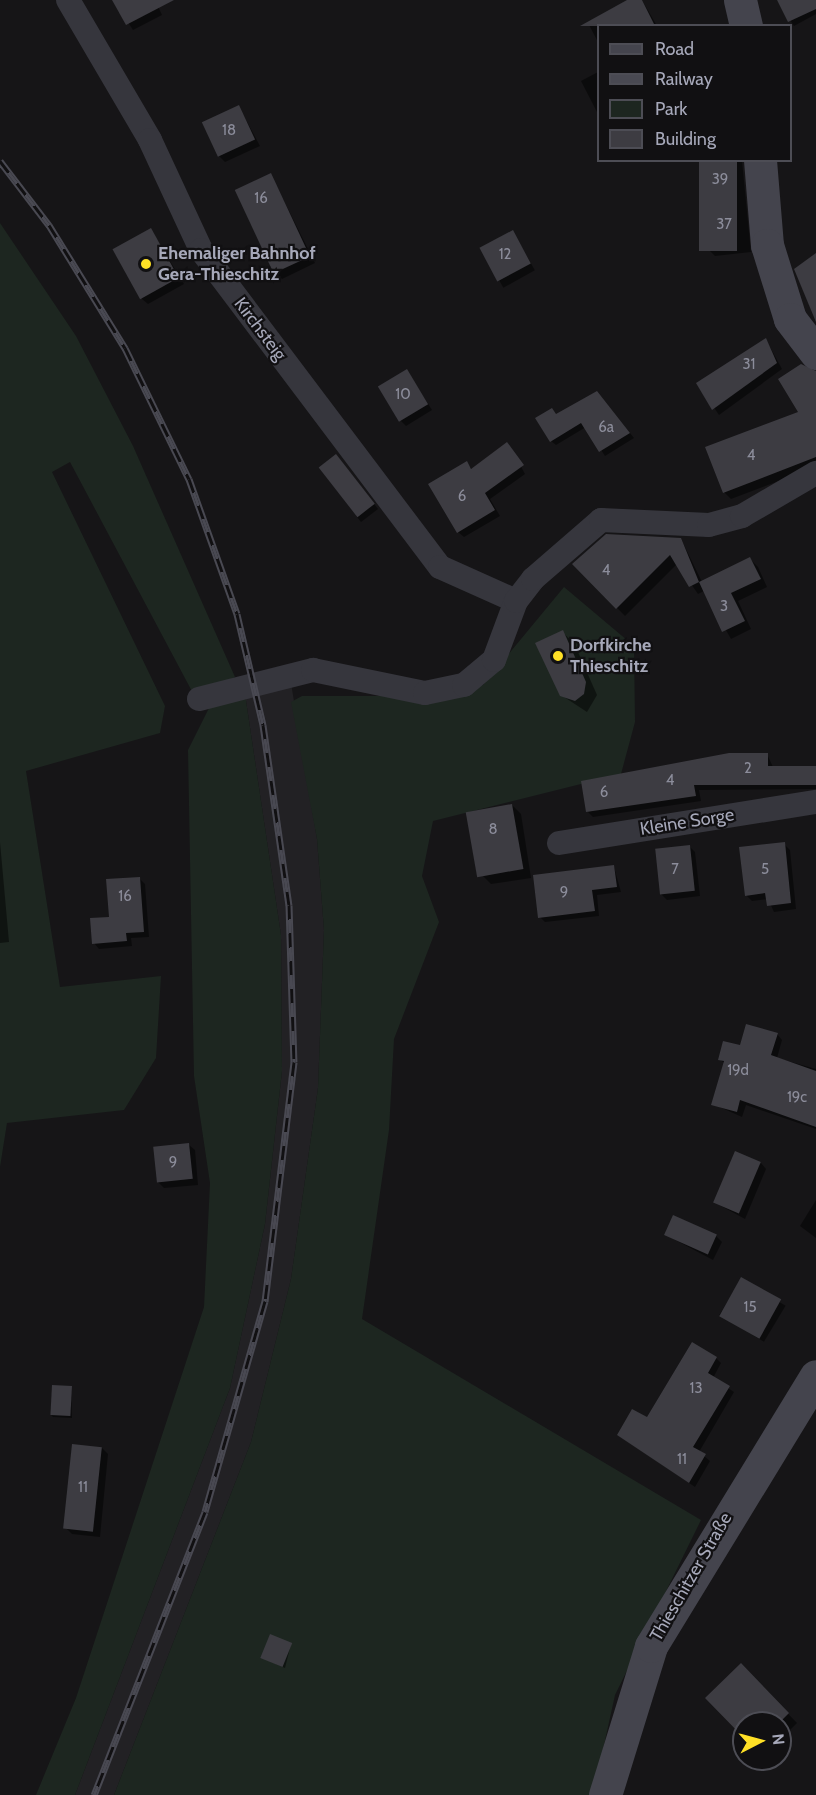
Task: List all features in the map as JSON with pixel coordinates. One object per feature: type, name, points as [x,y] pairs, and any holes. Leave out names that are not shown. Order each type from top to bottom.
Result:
[{"type":"main road","points":[[740,0],[746,24]]},
{"type":"main road","points":[[760,162],[766,245],[790,319],[816,353]]},
{"type":"main road","name":"Thieschitzer Straße","points":[[605,1795],[651,1646],[816,1377]]},
{"type":"street","name":"Kirchsteig","points":[[68,0],[150,140],[201,250],[440,567],[516,601]]},
{"type":"street","points":[[199,699],[295,671],[323,670],[425,693],[464,685],[494,660],[516,601],[533,579],[601,520],[709,525],[742,516],[816,473]]},
{"type":"street","name":"Kleine Sorge","points":[[559,843],[816,802]]},
{"type":"shaded area","points":[[291,683],[317,839],[324,930],[318,1088],[291,1279],[251,1442],[114,1795],[75,1795],[230,1388],[265,1224],[282,1071],[281,935],[245,694]]},
{"type":"green space","points":[[0,223],[76,336],[133,446],[235,677],[195,697],[70,462],[52,472],[165,706],[160,733],[26,771],[60,987],[161,976],[156,1058],[124,1110],[7,1123],[0,1167]]},
{"type":"green space","points":[[564,587],[634,646],[635,722],[621,774],[433,821],[422,876],[439,922],[394,1039],[389,1130],[362,1319],[701,1520],[615,1695],[593,1795],[114,1795],[251,1442],[291,1279],[318,1088],[324,930],[317,839],[291,702],[302,696],[433,696],[483,685]]},
{"type":"green space","points":[[245,694],[281,935],[282,1071],[265,1224],[230,1388],[75,1795],[36,1795],[76,1698],[204,1307],[210,1183],[194,1076],[188,750],[210,706]]},
{"type":"building","points":[[112,0],[174,0],[126,25]]},
{"type":"building","points":[[627,0],[642,0],[654,24],[597,24],[597,26],[580,26]]},
{"type":"building","points":[[777,0],[816,0],[816,9],[788,22]]},
{"type":"building","points":[[239,105],[255,139],[218,157],[202,122]]},
{"type":"building","points":[[699,162],[737,162],[737,251],[699,251]]},
{"type":"building","points":[[271,173],[310,256],[274,273],[235,190]]},
{"type":"building","name":"Ehemaliger Bahnhof Gera-Thieschitz","points":[[151,228],[179,278],[140,299],[113,249]]},
{"type":"building","points":[[513,230],[531,264],[497,281],[479,248]]},
{"type":"building","points":[[816,253],[816,322],[794,269]]},
{"type":"building","points":[[766,338],[777,363],[712,410],[696,383]]},
{"type":"building","points":[[801,364],[816,371],[816,457],[723,493],[705,447],[798,412],[778,379]]},
{"type":"building","points":[[407,369],[428,404],[399,422],[378,387]]},
{"type":"building","points":[[597,391],[630,433],[599,452],[581,423],[550,442],[535,418],[552,408],[556,414]]},
{"type":"building","points":[[507,442],[524,465],[485,493],[495,510],[457,533],[428,484],[467,461],[471,469]]},
{"type":"building","points":[[336,454],[375,504],[357,517],[319,468]]},
{"type":"building","points":[[606,534],[681,538],[699,582],[689,587],[670,555],[616,609],[572,564]]},
{"type":"building","points":[[750,557],[761,579],[731,593],[745,621],[722,632],[699,582]]},
{"type":"building","name":"Dorfkirche Thieschitz","points":[[563,630],[586,682],[584,694],[575,701],[560,696],[535,643]]},
{"type":"building","points":[[729,753],[768,753],[768,766],[816,766],[816,785],[694,785],[696,796],[586,812],[581,781]]},
{"type":"building","points":[[512,804],[523,869],[477,877],[466,812]]},
{"type":"building","points":[[785,842],[791,903],[767,906],[765,893],[745,896],[739,847]]},
{"type":"building","points":[[690,845],[695,891],[660,894],[655,849]]},
{"type":"building","points":[[614,865],[617,887],[592,890],[595,911],[538,918],[533,875]]},
{"type":"building","points":[[140,877],[144,932],[126,933],[127,941],[92,944],[90,918],[109,917],[106,879]]},
{"type":"building","points":[[746,1024],[778,1033],[771,1055],[816,1071],[816,1127],[740,1100],[737,1112],[711,1105],[724,1061],[718,1060],[723,1041],[740,1045]]},
{"type":"building","points":[[189,1143],[193,1179],[157,1183],[153,1147]]},
{"type":"building","points":[[735,1151],[761,1162],[739,1213],[713,1203]]},
{"type":"building","points":[[673,1215],[717,1235],[708,1255],[664,1235]]},
{"type":"building","points":[[741,1277],[781,1299],[759,1339],[719,1316]]},
{"type":"building","points":[[692,1342],[717,1357],[708,1373],[730,1386],[693,1447],[706,1454],[689,1483],[617,1435],[632,1409],[647,1417]]},
{"type":"building","points":[[52,1385],[72,1386],[70,1416],[50,1415]]},
{"type":"building","points":[[72,1444],[102,1447],[93,1532],[63,1529]]},
{"type":"building","points":[[270,1634],[292,1643],[283,1667],[260,1658]]},
{"type":"building","points":[[741,1663],[787,1711],[732,1711],[732,1726],[705,1698]]},
{"type":"railway","points":[[0,161],[49,225],[125,348],[189,479],[237,614],[263,725],[289,905],[294,1062],[265,1301],[205,1512],[94,1795]]},
{"type":"place","name":"Ehemaliger Bahnhof Gera-Thieschitz","points":[[146,264]]},
{"type":"place","name":"Dorfkirche Thieschitz","points":[[558,656]]}]
